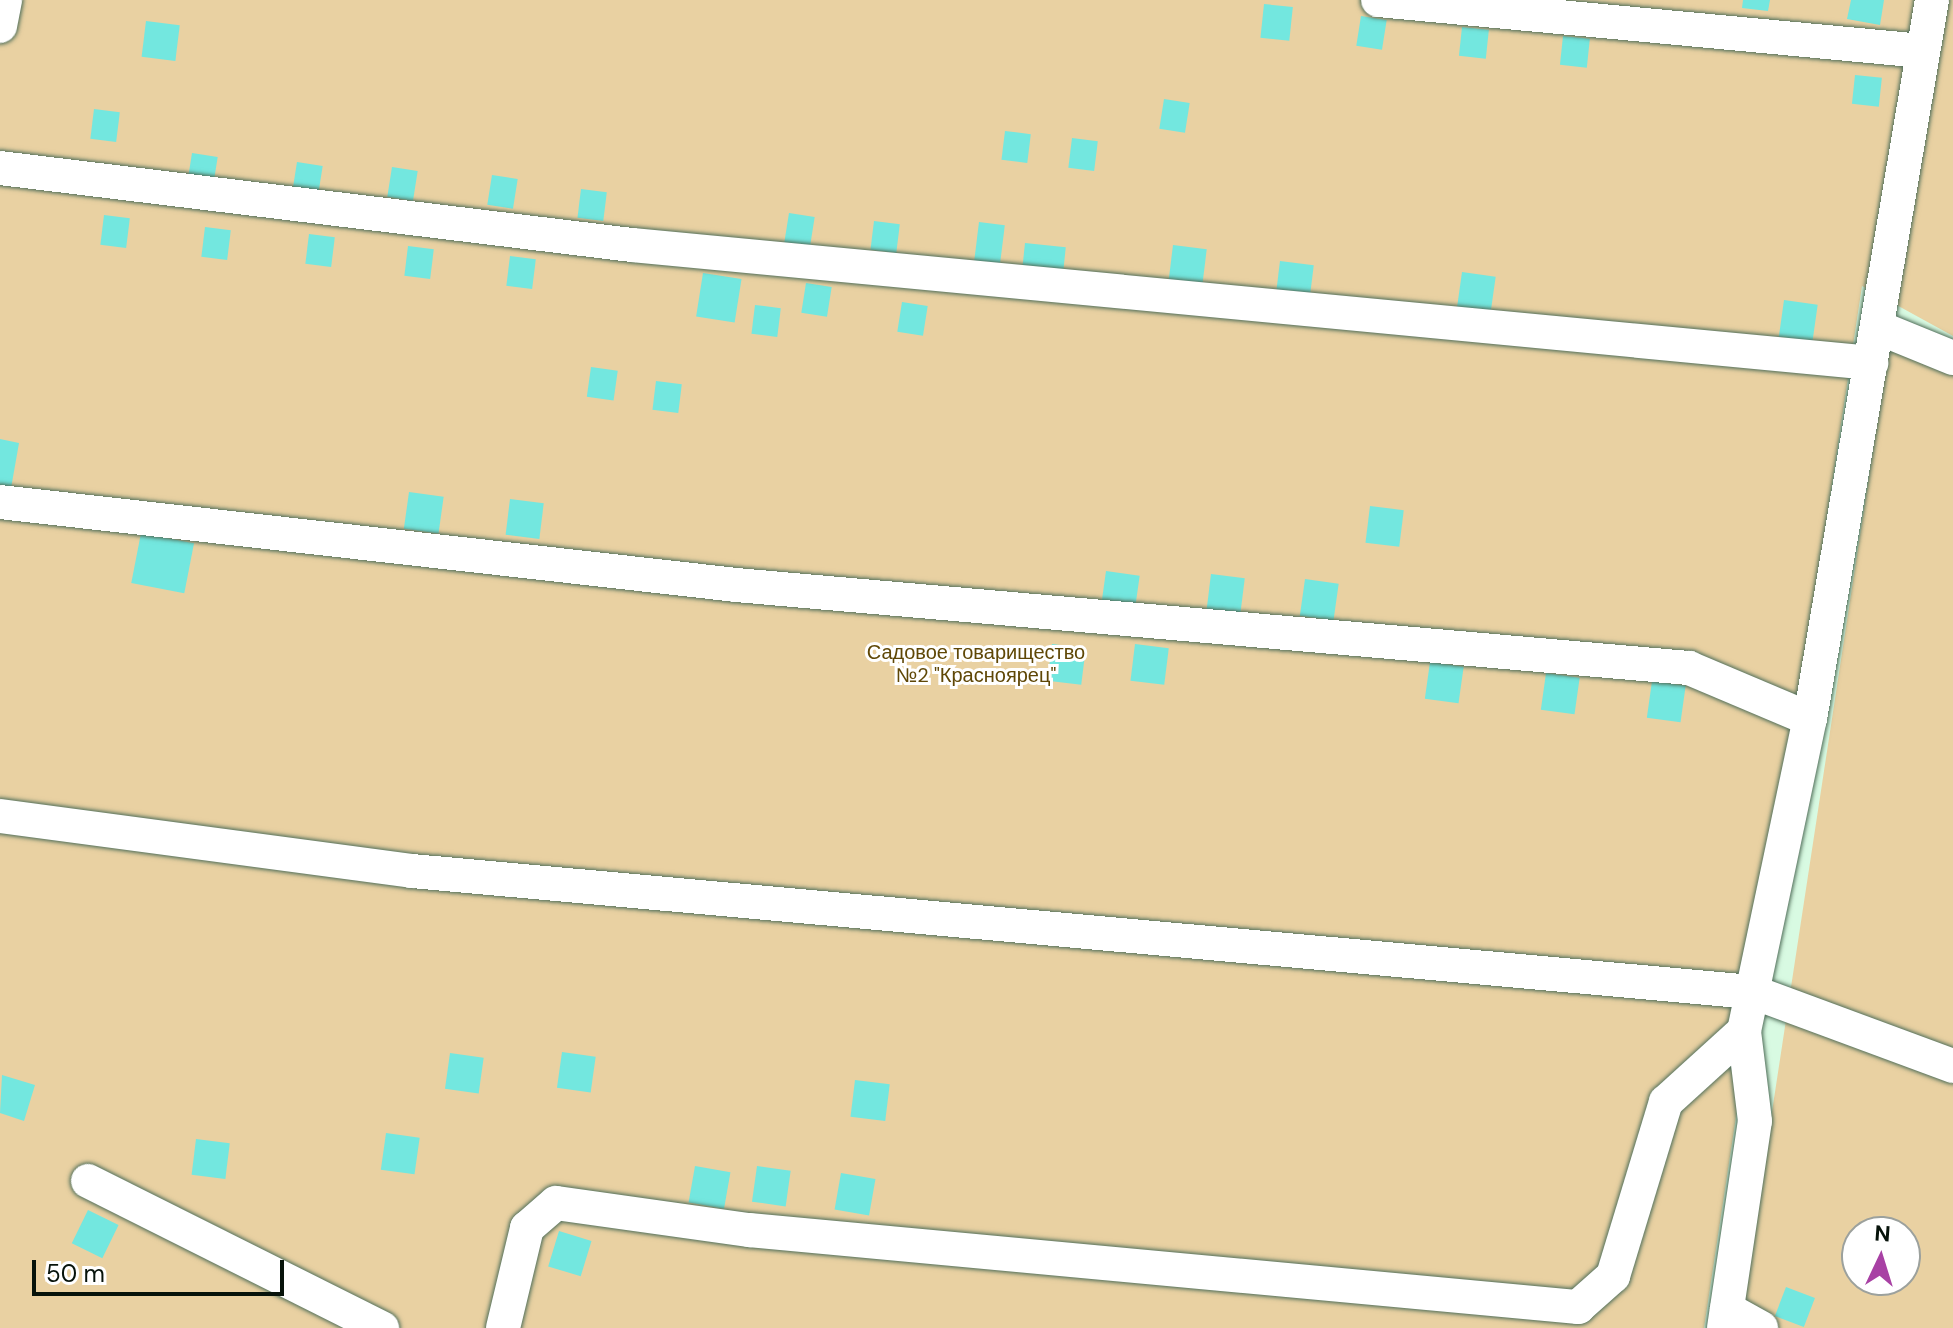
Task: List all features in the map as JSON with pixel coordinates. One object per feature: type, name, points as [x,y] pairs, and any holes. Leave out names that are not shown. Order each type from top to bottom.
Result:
[{"type":"street","points":[[0,26],[5,0]]},
{"type":"street","points":[[1378,0],[1923,51]]},
{"type":"street","points":[[1761,1328],[1725,1318],[1755,1121],[1744,1031],[1810,719],[1932,0]]},
{"type":"street","points":[[0,168],[679,250],[1871,363]]},
{"type":"street","points":[[1877,327],[1953,358]]},
{"type":"street","points":[[0,502],[736,585],[1689,668],[1810,719]]},
{"type":"street","points":[[0,816],[443,874],[1753,992],[1953,1066]]},
{"type":"street","points":[[503,1328],[527,1228],[556,1203],[764,1231],[1578,1307],[1613,1276],[1666,1102],[1744,1031]]},
{"type":"street","points":[[88,1181],[382,1328]]},
{"type":"green space","name":"Садовое товарищество №2 \"Красноярец\"","points":[[0,0],[1953,0],[1953,336],[1862,286],[1704,1328],[0,1328]]},
{"type":"green space","points":[[1889,345],[1953,372],[1953,1328],[1739,1328]]},
{"type":"building","points":[[1743,0],[1770,0],[1768,11],[1742,8]]},
{"type":"building","points":[[1851,0],[1884,0],[1880,25],[1847,19]]},
{"type":"building","points":[[1264,4],[1293,7],[1289,41],[1260,38]]},
{"type":"building","points":[[1361,16],[1387,20],[1382,50],[1356,46]]},
{"type":"building","points":[[146,21],[180,25],[175,61],[142,57]]},
{"type":"building","points":[[1462,27],[1489,30],[1486,59],[1459,56]]},
{"type":"building","points":[[1563,36],[1590,39],[1587,68],[1560,65]]},
{"type":"building","points":[[1855,75],[1882,78],[1879,107],[1852,104]]},
{"type":"building","points":[[1164,99],[1190,103],[1185,133],[1159,129]]},
{"type":"building","points":[[94,109],[120,112],[116,142],[90,139]]},
{"type":"building","points":[[1005,131],[1031,134],[1027,163],[1001,160]]},
{"type":"building","points":[[1072,138],[1098,141],[1094,171],[1068,168]]},
{"type":"building","points":[[192,153],[218,157],[213,187],[187,183]]},
{"type":"building","points":[[297,162],[323,166],[318,196],[292,192]]},
{"type":"building","points":[[392,167],[418,171],[413,201],[387,197]]},
{"type":"building","points":[[492,175],[518,179],[513,209],[487,205]]},
{"type":"building","points":[[581,189],[607,192],[603,221],[577,218]]},
{"type":"building","points":[[789,213],[815,217],[810,248],[784,244]]},
{"type":"building","points":[[104,215],[130,218],[126,248],[100,245]]},
{"type":"building","points":[[874,221],[900,224],[896,253],[870,250]]},
{"type":"building","points":[[979,222],[1005,225],[999,270],[974,267]]},
{"type":"building","points":[[205,227],[231,230],[227,260],[201,257]]},
{"type":"building","points":[[309,234],[335,237],[331,267],[305,264]]},
{"type":"building","points":[[1025,243],[1066,247],[1063,276],[1022,272]]},
{"type":"building","points":[[1173,245],[1207,249],[1202,286],[1168,282]]},
{"type":"building","points":[[408,246],[434,249],[430,279],[404,276]]},
{"type":"building","points":[[510,256],[536,259],[532,289],[506,286]]},
{"type":"building","points":[[1280,261],[1314,265],[1309,301],[1276,297]]},
{"type":"building","points":[[1462,272],[1496,277],[1491,313],[1457,309]]},
{"type":"building","points":[[703,273],[742,279],[735,323],[696,316]]},
{"type":"building","points":[[806,283],[832,287],[827,317],[801,313]]},
{"type":"building","points":[[1784,300],[1818,305],[1813,341],[1779,337]]},
{"type":"building","points":[[902,302],[928,306],[923,336],[897,332]]},
{"type":"building","points":[[755,305],[781,308],[777,337],[751,334]]},
{"type":"building","points":[[591,367],[618,371],[614,400],[587,397]]},
{"type":"building","points":[[656,381],[682,384],[678,413],[652,410]]},
{"type":"building","points":[[0,439],[19,443],[10,494],[0,492]]},
{"type":"building","points":[[409,492],[444,497],[439,534],[404,529]]},
{"type":"building","points":[[510,499],[544,503],[539,539],[506,535]]},
{"type":"building","points":[[1370,506],[1404,510],[1399,547],[1365,543]]},
{"type":"building","points":[[141,533],[194,543],[184,593],[131,583]]},
{"type":"building","points":[[1106,571],[1140,576],[1135,612],[1101,608]]},
{"type":"building","points":[[1211,574],[1245,578],[1240,614],[1207,610]]},
{"type":"building","points":[[1305,579],[1339,584],[1334,620],[1300,616]]},
{"type":"building","points":[[1052,644],[1086,648],[1081,685],[1047,681]]},
{"type":"building","points":[[1135,644],[1169,648],[1164,685],[1130,681]]},
{"type":"building","points":[[1430,662],[1464,667],[1459,703],[1425,699]]},
{"type":"building","points":[[1546,673],[1580,678],[1575,714],[1541,710]]},
{"type":"building","points":[[1652,681],[1686,686],[1681,722],[1647,718]]},
{"type":"building","points":[[562,1052],[596,1057],[591,1092],[557,1088]]},
{"type":"building","points":[[450,1053],[484,1058],[479,1093],[445,1089]]},
{"type":"building","points":[[2,1075],[35,1085],[24,1121],[0,1113]]},
{"type":"building","points":[[855,1080],[890,1084],[885,1121],[850,1117]]},
{"type":"building","points":[[386,1133],[420,1138],[415,1174],[381,1170]]},
{"type":"building","points":[[196,1139],[230,1143],[225,1179],[192,1175]]},
{"type":"building","points":[[695,1166],[730,1172],[724,1209],[689,1202]]},
{"type":"building","points":[[757,1166],[791,1171],[786,1206],[752,1202]]},
{"type":"building","points":[[841,1173],[875,1179],[869,1216],[835,1209]]},
{"type":"building","points":[[88,1210],[119,1225],[102,1258],[72,1243]]},
{"type":"building","points":[[559,1231],[592,1241],[581,1276],[548,1266]]},
{"type":"building","points":[[1786,1287],[1815,1298],[1804,1327],[1775,1316]]}]
